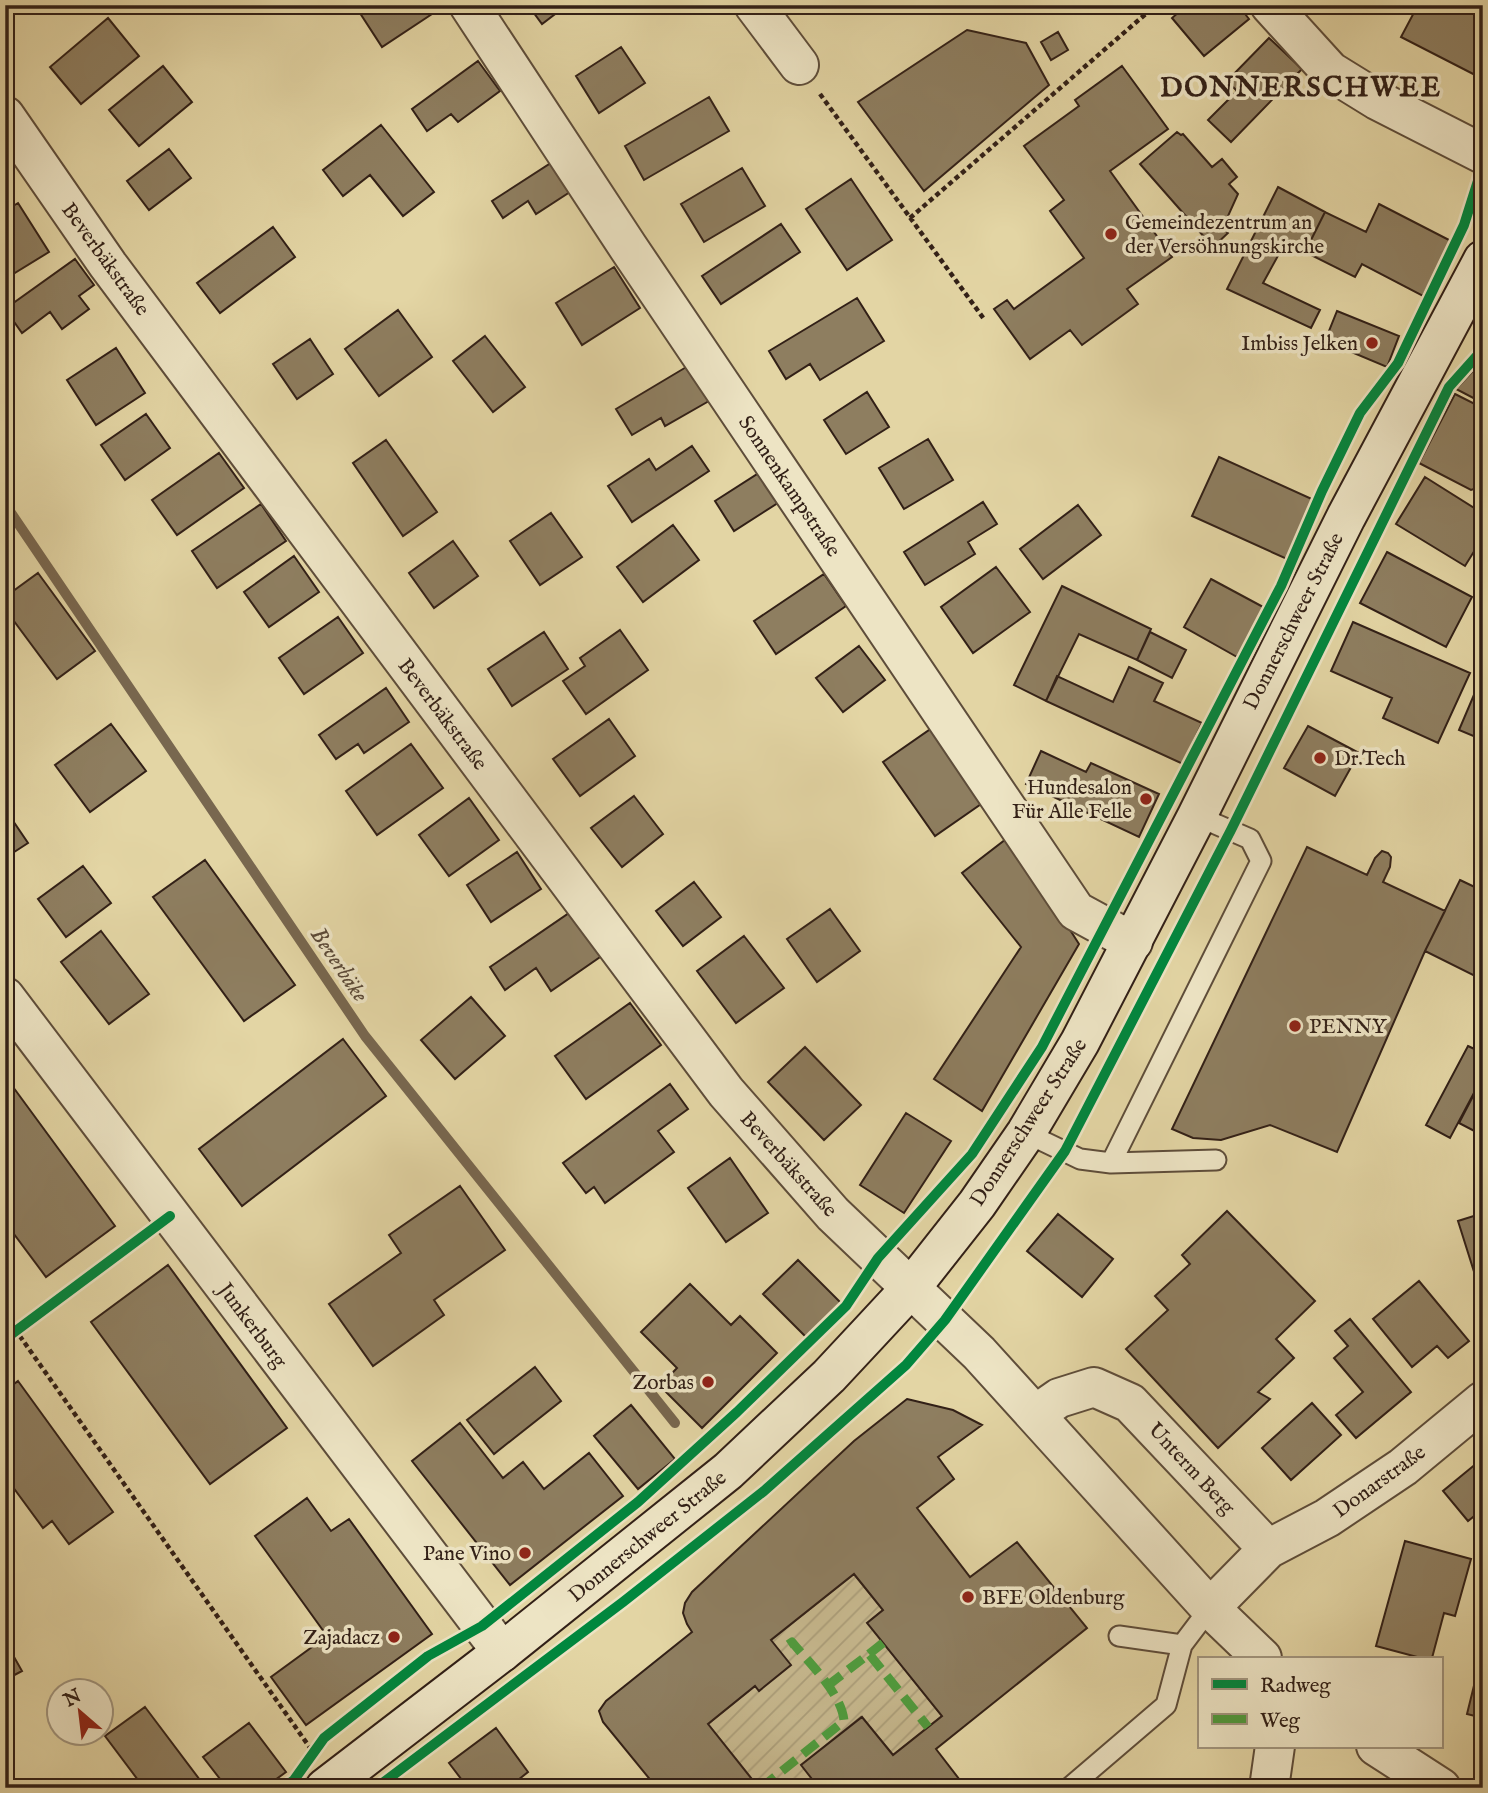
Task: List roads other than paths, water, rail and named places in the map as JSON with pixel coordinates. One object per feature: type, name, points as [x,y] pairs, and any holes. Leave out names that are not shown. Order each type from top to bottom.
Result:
[{"type":"street","name":"Sonnenkampstraße","points":[[469,5],[628,247],[1076,911],[1133,942]]},
{"type":"street","points":[[754,5],[799,65]]},
{"type":"street","points":[[1270,5],[1330,71],[1377,100],[1483,154]]},
{"type":"street","name":"Beverbäkstraße","points":[[5,116],[108,265],[726,1092],[832,1214],[910,1289]]},
{"type":"street","name":"Donnerschweer Straße","points":[[329,1784],[502,1652],[728,1471],[829,1376],[910,1289],[977,1204],[1026,1133],[1080,1042],[1197,816],[1346,517],[1483,260]]},
{"type":"street","name":"Junkerburg","points":[[5,997],[502,1652]]},
{"type":"street","points":[[910,1289],[979,1353],[1210,1608],[1256,1655]]},
{"type":"street","name":"Unterm Berg","points":[[1036,1414],[1059,1398],[1094,1387],[1130,1403],[1268,1549]]},
{"type":"street","name":"Donarstraße","points":[[1268,1549],[1327,1518],[1403,1467],[1483,1401]]},
{"type":"street","points":[[1210,1608],[1268,1549]]},
{"type":"street","points":[[1269,1788],[1275,1748]]},
{"type":"street","points":[[1379,1748],[1441,1788]]},
{"type":"street","points":[[1396,1788],[1404,1788]]},
{"type":"lane","points":[[1111,1163],[1261,862],[1250,839],[1197,816]]},
{"type":"lane","points":[[1026,1133],[1080,1159],[1111,1163],[1216,1160]]},
{"type":"lane","points":[[1069,1788],[1166,1705],[1182,1645],[1210,1608]]},
{"type":"lane","points":[[1119,1636],[1182,1645]]},
{"type":"waterway","name":"Beverbäke","points":[[5,504],[365,1036],[675,1423]]},
{"type":"place","name":"Gemeindezentrum an der Versöhnungskirche","points":[[1111,234]]},
{"type":"place","name":"Imbiss Jelken","points":[[1372,343]]},
{"type":"place","name":"Dr.Tech","points":[[1320,758]]},
{"type":"place","name":"Hundesalon Für Alle Felle","points":[[1146,799]]},
{"type":"place","name":"PENNY","points":[[1295,1026]]},
{"type":"place","name":"Zorbas","points":[[708,1382]]},
{"type":"place","name":"Pane Vino","points":[[525,1553]]},
{"type":"place","name":"BFE Oldenburg","points":[[968,1597]]},
{"type":"place","name":"Zajadacz","points":[[394,1637]]},
{"type":"district","name":"DONNERSCHWEE","points":[[1301,86]]}]
